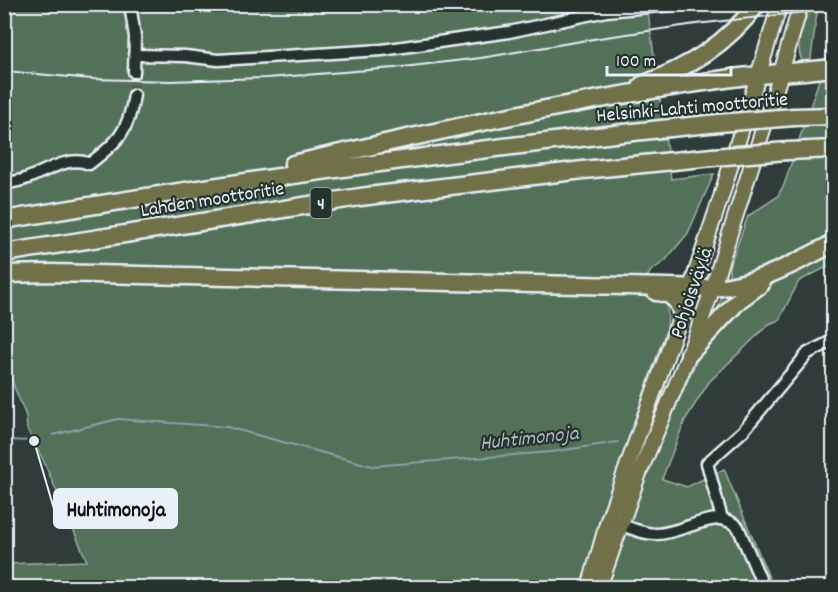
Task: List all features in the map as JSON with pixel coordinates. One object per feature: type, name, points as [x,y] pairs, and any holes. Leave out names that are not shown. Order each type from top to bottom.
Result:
[{"type":"highway","points":[[581,102],[642,85],[694,62],[730,36],[758,4]]},
{"type":"highway","points":[[163,193],[471,124],[581,102],[760,75],[834,68]]},
{"type":"highway","name":"Helsinki-Lahti moottoritie","points":[[555,140],[719,123],[834,116]]},
{"type":"highway","name":"Lahden moottoritie","points":[[4,220],[163,193],[356,165],[555,140]]},
{"type":"highway","name":"Lahden moottoritie","points":[[4,254],[304,205],[569,171],[713,157],[834,149]]},
{"type":"highway","points":[[4,274],[63,273],[713,288],[754,281],[834,243]]},
{"type":"highway","points":[[689,354],[739,300],[795,263]]},
{"type":"highway","points":[[638,286],[651,291],[666,292],[676,299],[682,315]]},
{"type":"main road","name":"Pohjoisväylä","points":[[589,588],[614,522],[692,287],[760,75],[780,4]]},
{"type":"main road","name":"Pohjoisväylä","points":[[599,588],[614,522],[638,476],[689,354],[713,288],[801,4]]},
{"type":"street","points":[[130,4],[136,55],[134,72]]},
{"type":"street","points":[[136,55],[185,56],[218,60],[382,50],[509,32],[606,11],[682,4]]},
{"type":"street","points":[[4,184],[26,179],[62,164],[84,161],[89,164],[112,147],[122,132],[131,117],[134,95]]},
{"type":"street","points":[[722,519],[707,463],[743,431],[807,353],[834,340]]},
{"type":"street","points":[[614,522],[655,534],[722,519],[738,527],[764,588]]},
{"type":"green space","points":[[5,5],[647,5],[671,179],[714,174],[688,233],[665,261],[651,271],[634,295],[662,300],[667,308],[667,327],[600,520],[581,587],[5,588],[4,564],[87,561],[27,429],[26,416],[5,364]]},
{"type":"green space","points":[[810,5],[818,5],[810,65],[804,64],[799,42]]},
{"type":"green space","points":[[833,38],[833,264],[799,281],[779,320],[769,324],[709,382],[685,420],[662,479],[687,487],[724,469],[773,587],[605,588],[635,509],[635,500],[700,353],[729,279],[729,267],[748,216],[777,197],[784,185]]},
{"type":"waterway","name":"Huhtimonoja","points":[[53,435],[118,419],[227,427],[372,466],[551,452],[618,442]]},
{"type":"waterway","name":"Huhtimonoja","points":[[4,440],[34,441]]},
{"type":"tunnel","points":[[134,72],[134,95]]},
{"type":"railway","points":[[4,71],[92,79],[171,81],[266,78],[394,68],[481,58],[696,24],[834,9]]},
{"type":"place","name":"Huhtimonoja","points":[[34,441]]}]
